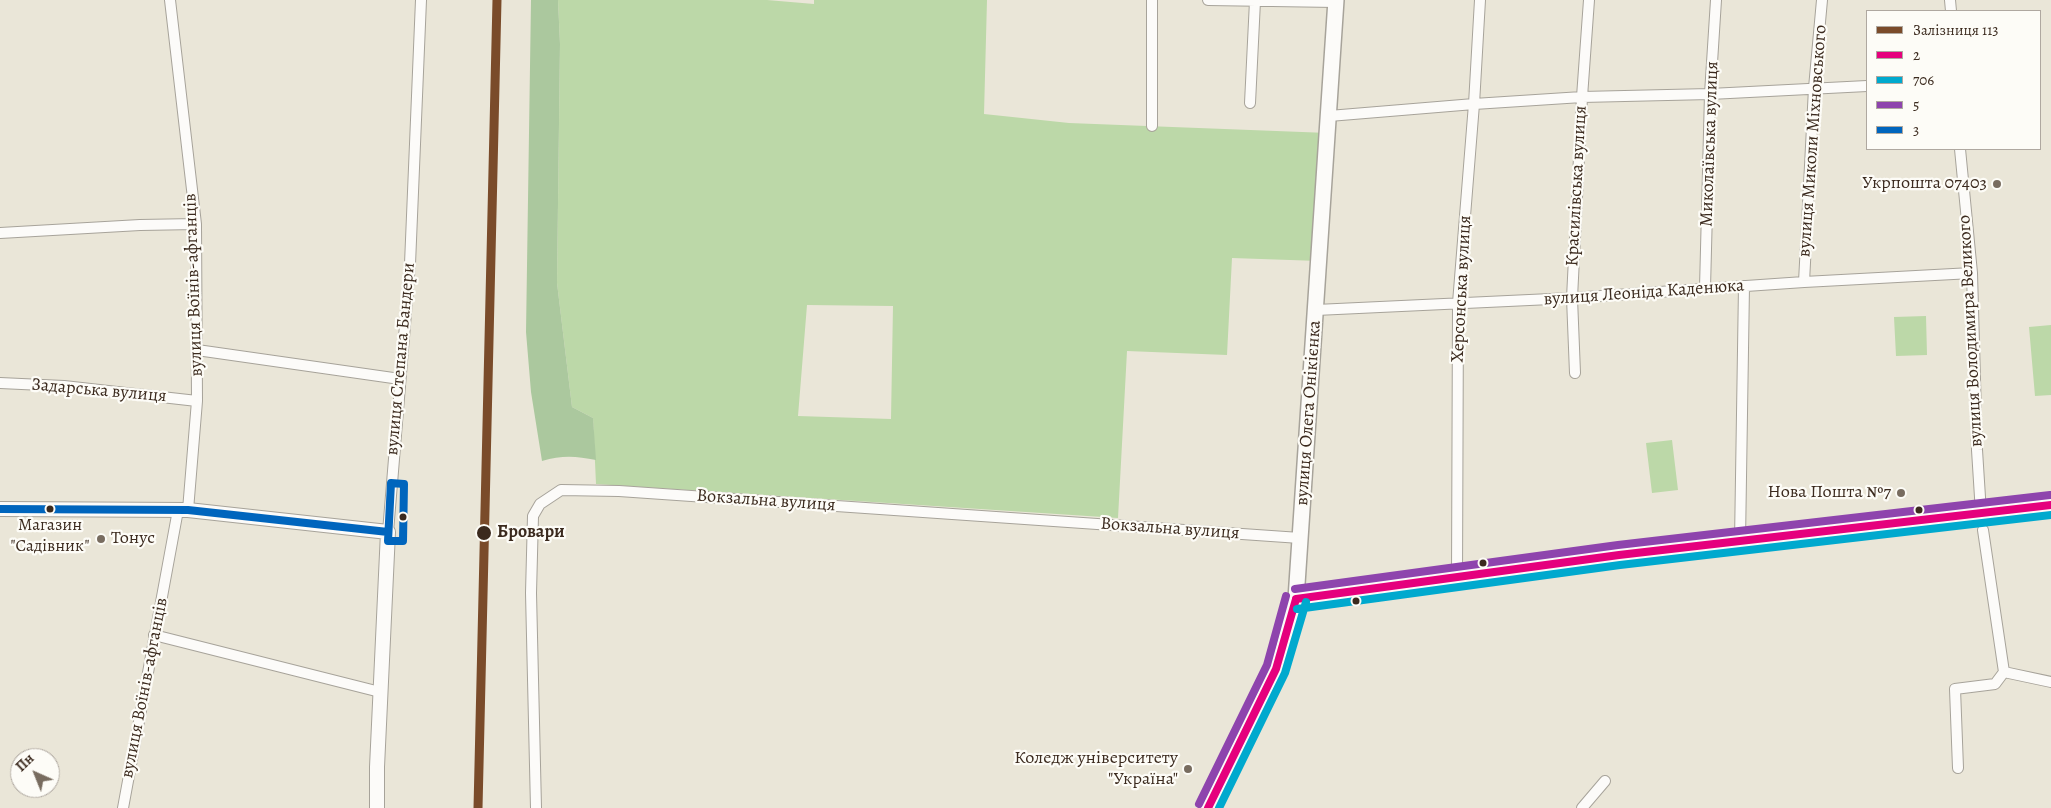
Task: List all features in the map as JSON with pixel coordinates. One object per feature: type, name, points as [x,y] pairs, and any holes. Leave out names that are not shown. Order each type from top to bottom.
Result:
[{"type":"main road","name":"вулиця Олега Онікієнка","points":[[1208,808],[1276,669],[1296,599],[1336,1]]},
{"type":"main road","points":[[1296,599],[1618,555],[2051,505]]},
{"type":"main road","points":[[0,509],[183,510],[388,532]]},
{"type":"main road","name":"вулиця Степана Бандери","points":[[377,808],[380,692],[388,532]]},
{"type":"street","name":"вулиця Воїнів-афганців","points":[[123,808],[154,635],[183,510],[198,401],[196,224],[170,0]]},
{"type":"street","name":"вулиця Степана Бандери","points":[[388,532],[413,212],[421,0]]},
{"type":"street","points":[[1152,0],[1152,126]]},
{"type":"street","points":[[1208,0],[1336,1]]},
{"type":"street","name":"Херсонська вулиця","points":[[1457,578],[1458,303],[1474,104],[1480,0]]},
{"type":"street","name":"Красилівська вулиця","points":[[1576,373],[1572,298],[1589,0]]},
{"type":"street","name":"Миколаївська вулиця","points":[[1706,288],[1710,94],[1716,0]]},
{"type":"street","name":"вулиця Миколи Міхновського","points":[[1804,282],[1814,88],[1822,0]]},
{"type":"street","points":[[1250,103],[1255,1]]},
{"type":"street","points":[[1329,116],[1582,97],[1710,94],[1866,86]]},
{"type":"street","name":"вулиця Володимира Великого","points":[[1960,150],[1972,274],[1977,450],[1981,513]]},
{"type":"street","points":[[0,233],[140,225],[196,224]]},
{"type":"street","name":"вулиця Леоніда Каденюка","points":[[1316,310],[1572,298],[1804,282],[1972,274]]},
{"type":"street","points":[[1740,541],[1744,286]]},
{"type":"street","points":[[197,350],[400,379]]},
{"type":"street","name":"Задарська вулиця","points":[[0,383],[64,386],[198,401]]},
{"type":"street","name":"Вокзальна вулиця","points":[[536,808],[531,593],[533,516],[540,504],[561,490],[619,491],[1300,538]]},
{"type":"street","points":[[1958,768],[1955,689],[1994,684],[2004,672],[1983,530]]},
{"type":"street","points":[[154,635],[380,692]]},
{"type":"street","points":[[2004,672],[2051,682]]},
{"type":"street","points":[[1582,808],[1605,781]]},
{"type":"green space","points":[[531,0],[558,0],[560,44],[557,283],[572,407],[593,418],[596,460],[569,457],[542,461],[531,392],[526,332]]},
{"type":"green space","points":[[558,0],[767,0],[814,4],[814,0],[987,0],[984,114],[1069,123],[1328,133],[1319,261],[1232,258],[1227,355],[1127,351],[1118,518],[596,484],[593,418],[572,407],[557,283],[560,44]],"holes":[[[807,305],[893,306],[891,419],[798,416]]]},
{"type":"green space","points":[[1926,316],[1927,355],[1896,356],[1894,317]]},
{"type":"green space","points":[[2051,325],[2051,395],[2035,396],[2029,327]]},
{"type":"green space","points":[[1672,440],[1678,490],[1652,493],[1646,443]]},
{"type":"rail line","name":"113","points":[[478,808],[497,0]]},
{"type":"transit line","name":"3","points":[[391,483],[404,484],[403,541],[388,541],[391,483]]},
{"type":"transit line","name":"5","points":[[1295,589],[1618,545],[2050,495]]},
{"type":"transit line","name":"2","points":[[1296,599],[1619,555],[2051,505]]},
{"type":"transit line","name":"3","points":[[0,509],[188,510],[388,532]]},
{"type":"transit line","name":"706","points":[[1297,609],[1620,565],[2051,515]]},
{"type":"transit line","name":"5","points":[[1199,804],[1267,665],[1286,596]]},
{"type":"transit line","name":"2","points":[[1208,808],[1276,669],[1296,599]]},
{"type":"transit line","name":"706","points":[[1219,808],[1285,673],[1306,602]]},
{"type":"place","name":"Укрпошта 07403","points":[[1997,184]]},
{"type":"place","name":"Нова Пошта №7","points":[[1901,493]]},
{"type":"place","name":"Магазин \"Садівник\"","points":[[50,509]]},
{"type":"place","name":"Бровари","points":[[484,533]]},
{"type":"place","name":"Тонус","points":[[101,539]]},
{"type":"place","name":"Коледж університету \"Україна\"","points":[[1188,769]]}]
